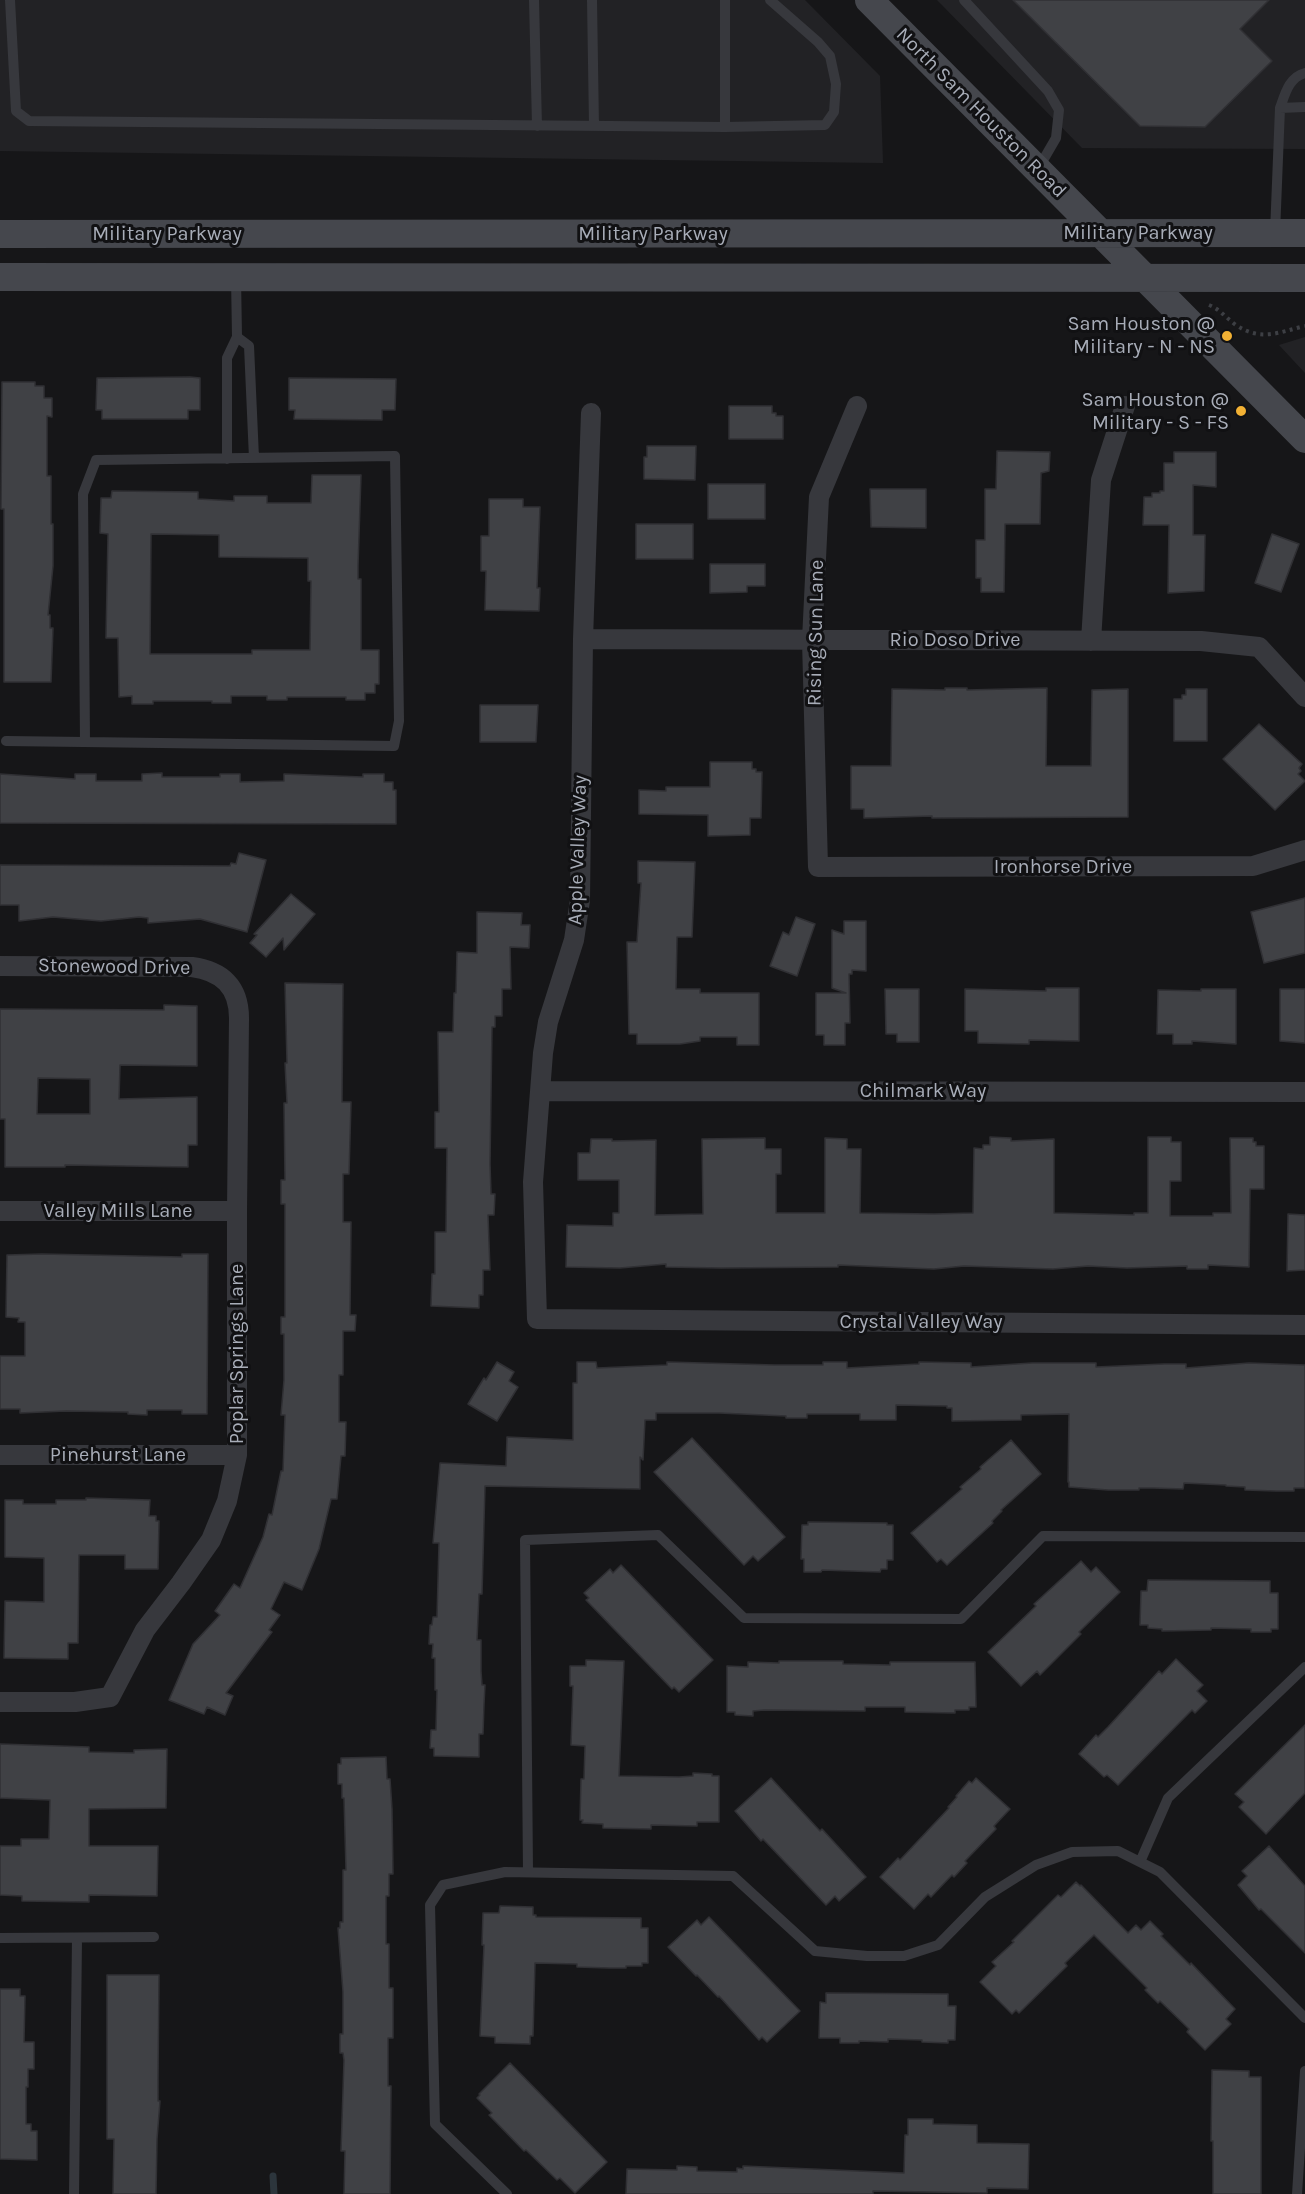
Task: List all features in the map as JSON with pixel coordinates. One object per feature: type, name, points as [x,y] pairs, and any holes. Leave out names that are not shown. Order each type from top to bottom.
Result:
[{"type":"main road","name":"North Sam Houston Road","points":[[869,0],[1305,439]]},
{"type":"main road","name":"Military Parkway","points":[[0,234],[1305,233]]},
{"type":"main road","points":[[236,234],[236,277]]},
{"type":"main road","points":[[0,277],[1305,278]]},
{"type":"street","name":"Rising Sun Lane","points":[[818,867],[812,640],[819,497],[856,406]]},
{"type":"street","points":[[1090,641],[1101,480],[1125,406]]},
{"type":"street","name":"Apple Valley Way","points":[[537,1319],[533,1182],[540,1091],[548,1022],[574,940],[580,900],[583,639],[591,413]]},
{"type":"street","name":"Rio Doso Drive","points":[[583,639],[1201,641],[1259,647],[1305,696]]},
{"type":"street","name":"Ironhorse Drive","points":[[818,867],[1253,866],[1305,850]]},
{"type":"street","name":"Stonewood Drive","points":[[0,966],[192,967],[207,969],[225,980]]},
{"type":"street","name":"Poplar Springs Lane","points":[[0,1702],[75,1702],[110,1697],[145,1630],[182,1583],[211,1540],[227,1501],[237,1455],[239,1003],[225,980]]},
{"type":"street","name":"Chilmark Way","points":[[540,1091],[1305,1092]]},
{"type":"street","name":"Valley Mills Lane","points":[[0,1211],[237,1211]]},
{"type":"street","name":"Crystal Valley Way","points":[[537,1319],[1305,1325]]},
{"type":"street","name":"Pinehurst Lane","points":[[0,1455],[237,1455]]},
{"type":"lane","points":[[10,0],[15,111],[29,121],[725,127],[825,125],[834,112],[836,84],[830,56],[818,42],[770,0]]},
{"type":"lane","points":[[534,0],[537,126]]},
{"type":"lane","points":[[592,0],[594,126]]},
{"type":"lane","points":[[725,0],[725,127]]},
{"type":"lane","points":[[964,0],[1048,91],[1059,110],[1056,138],[1038,170]]},
{"type":"lane","points":[[1275,233],[1280,108],[1288,86],[1298,75],[1305,73]]},
{"type":"lane","points":[[1280,108],[1305,107]]},
{"type":"lane","points":[[227,459],[227,358],[237,337],[236,277]]},
{"type":"lane","points":[[237,337],[249,346],[254,458]]},
{"type":"lane","points":[[6,741],[394,746],[399,722],[395,456],[96,460],[83,494],[85,742]]},
{"type":"lane","points":[[528,1872],[525,1540],[658,1535],[744,1618],[961,1619],[1043,1536],[1305,1537]]},
{"type":"lane","points":[[1140,1862],[1168,1798],[1305,1667]]},
{"type":"lane","points":[[507,2194],[435,2124],[430,1905],[443,1885],[505,1872],[733,1875],[815,1951],[867,1956],[904,1956],[938,1945],[985,1897],[1036,1865],[1072,1852],[1119,1851],[1160,1872],[1305,2018]]},
{"type":"lane","points":[[0,1938],[154,1937]]},
{"type":"lane","points":[[74,2194],[78,1938]]},
{"type":"lane","points":[[1297,2194],[1305,2071]]},
{"type":"path","points":[[1209,305],[1219,309],[1235,324],[1253,334],[1269,334],[1305,326]]},
{"type":"shaded area","points":[[0,0],[805,0],[880,76],[883,163],[0,151]]},
{"type":"shaded area","points":[[937,0],[1305,0],[1305,149],[1082,148]]},
{"type":"shaded area","points":[[1305,337],[1305,373],[1279,345]]},
{"type":"building","points":[[1013,0],[1269,0],[1240,29],[1272,61],[1205,127],[1140,126]]},
{"type":"building","points":[[97,378],[200,378],[200,410],[188,410],[188,419],[102,419],[102,410],[96,410]]},
{"type":"building","points":[[289,378],[396,379],[395,410],[382,410],[382,420],[294,419],[295,410],[289,410]]},
{"type":"building","points":[[2,382],[35,382],[35,386],[44,386],[44,398],[52,398],[52,417],[47,416],[47,476],[51,476],[51,524],[53,524],[53,566],[48,615],[50,615],[50,628],[53,628],[51,682],[4,682],[4,509],[1,509]]},
{"type":"building","points":[[729,406],[772,406],[772,413],[776,413],[776,416],[783,416],[783,439],[729,439]]},
{"type":"building","points":[[647,446],[696,446],[695,480],[644,479],[644,457],[647,457]]},
{"type":"building","points":[[997,451],[1050,452],[1049,471],[1041,473],[1040,524],[1005,524],[1004,592],[981,592],[981,578],[976,578],[976,540],[985,540],[985,489],[996,489]]},
{"type":"building","points":[[1174,452],[1216,452],[1216,487],[1193,485],[1193,535],[1205,535],[1204,591],[1168,593],[1169,525],[1143,525],[1144,497],[1152,497],[1152,493],[1164,491],[1164,463],[1174,463]]},
{"type":"building","points":[[312,475],[361,475],[358,579],[361,579],[361,650],[379,650],[379,684],[375,684],[375,693],[365,693],[365,700],[346,700],[346,697],[287,697],[287,700],[267,700],[267,696],[231,696],[231,703],[153,701],[153,704],[132,704],[132,696],[119,697],[118,638],[106,638],[108,534],[100,533],[101,498],[111,498],[112,491],[198,492],[198,499],[234,501],[234,496],[267,496],[267,503],[311,503]],"holes":[[[151,534],[219,535],[219,557],[308,558],[308,581],[311,581],[310,650],[252,650],[252,654],[150,654]]]},
{"type":"building","points":[[708,484],[765,484],[765,519],[708,519]]},
{"type":"building","points":[[870,489],[926,489],[926,528],[871,527]]},
{"type":"building","points":[[489,499],[523,499],[523,507],[540,507],[537,588],[540,588],[539,611],[485,610],[486,571],[481,571],[481,536],[489,536]]},
{"type":"building","points":[[636,524],[693,524],[693,559],[636,559]]},
{"type":"building","points":[[1272,534],[1299,544],[1281,592],[1255,583]]},
{"type":"building","points":[[710,564],[765,564],[765,586],[747,586],[747,592],[710,593]]},
{"type":"building","points":[[945,688],[967,688],[967,690],[1047,688],[1046,766],[1091,766],[1092,690],[1128,689],[1128,817],[864,818],[864,809],[851,809],[851,766],[891,766],[892,689],[945,690]]},
{"type":"building","points":[[1186,689],[1207,689],[1207,741],[1174,741],[1174,699],[1182,699],[1182,695],[1186,695]]},
{"type":"building","points":[[480,705],[538,705],[536,742],[480,742]]},
{"type":"building","points":[[1259,724],[1302,764],[1298,774],[1305,781],[1275,810],[1223,759]]},
{"type":"building","points":[[710,762],[752,762],[752,769],[762,772],[761,818],[750,818],[750,835],[708,836],[708,815],[639,814],[639,790],[666,791],[666,787],[710,787]]},
{"type":"building","points":[[162,773],[162,777],[220,777],[220,774],[240,774],[240,782],[284,781],[284,774],[363,777],[363,774],[384,774],[384,782],[393,782],[393,790],[396,790],[396,824],[0,823],[0,774],[75,779],[75,774],[96,774],[96,781],[142,781],[142,774]]},
{"type":"building","points":[[239,853],[266,860],[247,932],[200,919],[148,923],[148,918],[139,917],[101,921],[53,917],[19,921],[19,905],[0,905],[0,865],[230,866],[231,863],[236,864]]},
{"type":"building","points":[[638,861],[695,862],[692,937],[677,937],[676,989],[700,989],[700,993],[759,993],[759,1045],[737,1045],[737,1037],[700,1037],[700,1041],[680,1044],[637,1044],[637,1034],[629,1034],[627,942],[637,942],[641,883],[638,883]]},
{"type":"building","points":[[291,894],[315,914],[284,950],[283,938],[266,957],[250,943],[257,935],[254,934]]},
{"type":"building","points":[[1305,898],[1305,953],[1264,963],[1251,912]]},
{"type":"building","points":[[477,912],[522,913],[521,925],[530,925],[529,948],[510,947],[511,989],[502,989],[502,1016],[495,1016],[495,1027],[492,1027],[490,1164],[491,1194],[495,1194],[494,1215],[488,1215],[490,1270],[483,1270],[483,1295],[479,1295],[479,1308],[431,1306],[432,1274],[435,1274],[435,1232],[446,1232],[447,1148],[435,1148],[435,1112],[439,1112],[438,1032],[453,1032],[457,952],[477,953]]},
{"type":"building","points":[[796,917],[815,924],[797,976],[770,966],[783,932],[789,935]]},
{"type":"building","points":[[844,921],[866,921],[866,971],[852,970],[852,974],[849,974],[850,1023],[845,1023],[845,1045],[824,1045],[824,1035],[816,1035],[816,993],[846,993],[832,988],[832,930],[844,934]]},
{"type":"building","points":[[285,983],[343,984],[342,1102],[351,1102],[349,1174],[343,1174],[343,1222],[351,1222],[350,1315],[356,1315],[355,1331],[343,1331],[343,1375],[339,1375],[339,1422],[346,1422],[345,1456],[341,1456],[337,1499],[331,1499],[319,1549],[302,1590],[284,1582],[271,1609],[280,1615],[269,1630],[272,1632],[226,1693],[233,1696],[225,1715],[207,1707],[204,1714],[169,1700],[193,1644],[220,1615],[215,1611],[234,1584],[240,1588],[263,1537],[269,1514],[272,1515],[281,1471],[283,1471],[285,1415],[281,1415],[284,1334],[281,1334],[281,1317],[285,1317],[285,1204],[281,1204],[281,1180],[285,1180],[284,1103],[287,1103]]},
{"type":"building","points":[[1046,988],[1079,988],[1079,1041],[1029,1040],[1029,1044],[978,1043],[978,1031],[965,1031],[965,989],[1046,991]]},
{"type":"building","points":[[885,989],[919,989],[919,1042],[897,1042],[897,1034],[886,1034]]},
{"type":"building","points":[[1201,989],[1236,989],[1236,1044],[1192,1041],[1192,1044],[1173,1044],[1173,1034],[1157,1034],[1158,990],[1201,991]]},
{"type":"building","points":[[1280,989],[1305,989],[1305,1043],[1280,1041]]},
{"type":"building","points":[[164,1005],[197,1006],[197,1066],[120,1065],[119,1099],[197,1097],[197,1145],[188,1145],[188,1167],[65,1165],[65,1167],[5,1167],[5,1119],[0,1119],[0,1009],[164,1010]],"holes":[[[38,1078],[90,1079],[90,1114],[37,1114]]]},
{"type":"building","points":[[990,1137],[1011,1138],[1011,1141],[1054,1139],[1054,1213],[1134,1215],[1134,1213],[1148,1213],[1148,1137],[1171,1137],[1171,1142],[1181,1142],[1181,1181],[1170,1181],[1170,1216],[1213,1216],[1213,1213],[1231,1213],[1230,1138],[1253,1138],[1256,1146],[1264,1146],[1264,1189],[1250,1189],[1249,1267],[1208,1265],[1208,1269],[1187,1269],[1187,1266],[1127,1268],[1088,1266],[1053,1269],[964,1266],[934,1269],[838,1265],[838,1267],[721,1268],[666,1267],[666,1264],[620,1268],[566,1267],[567,1225],[613,1226],[613,1213],[619,1213],[619,1180],[578,1180],[578,1153],[590,1153],[591,1139],[656,1140],[655,1215],[703,1214],[702,1139],[765,1138],[765,1149],[781,1149],[781,1174],[776,1174],[776,1213],[825,1213],[825,1138],[847,1139],[847,1149],[861,1149],[860,1213],[934,1214],[973,1213],[974,1148],[983,1149],[983,1145],[990,1145]]},
{"type":"building","points":[[1288,1214],[1305,1215],[1305,1270],[1287,1271]]},
{"type":"building","points":[[182,1254],[208,1254],[207,1414],[182,1414],[182,1410],[147,1410],[147,1415],[128,1414],[128,1412],[66,1411],[20,1413],[20,1409],[0,1409],[0,1356],[25,1356],[25,1322],[18,1322],[19,1318],[6,1317],[7,1255],[182,1257]]},
{"type":"building","points":[[497,1362],[514,1372],[509,1381],[518,1387],[497,1421],[468,1404]]},
{"type":"building","points":[[577,1362],[596,1362],[597,1368],[667,1365],[667,1362],[823,1365],[823,1362],[847,1362],[847,1368],[919,1364],[919,1362],[971,1363],[971,1367],[1032,1363],[1096,1363],[1096,1367],[1186,1364],[1186,1368],[1249,1363],[1305,1365],[1305,1488],[1294,1488],[1294,1491],[1245,1490],[1245,1487],[1184,1483],[1183,1489],[1108,1490],[1069,1487],[1069,1414],[1021,1415],[1021,1420],[952,1421],[952,1408],[947,1408],[947,1406],[896,1405],[896,1420],[860,1420],[860,1414],[807,1414],[807,1418],[786,1418],[786,1416],[719,1413],[656,1413],[656,1420],[645,1420],[643,1460],[640,1457],[640,1489],[485,1486],[482,1594],[479,1594],[477,1640],[481,1640],[482,1685],[485,1685],[483,1734],[479,1734],[479,1757],[434,1756],[434,1748],[430,1748],[431,1730],[436,1730],[437,1690],[435,1690],[435,1658],[432,1658],[433,1644],[429,1644],[430,1625],[432,1625],[433,1617],[437,1617],[439,1543],[433,1543],[440,1463],[506,1466],[507,1437],[573,1440],[573,1383],[577,1383]]},
{"type":"building","points":[[692,1438],[785,1537],[758,1561],[753,1556],[744,1565],[654,1472]]},
{"type":"building","points":[[1011,1440],[1041,1474],[1001,1510],[992,1521],[993,1523],[947,1565],[941,1559],[937,1562],[911,1533],[962,1489],[960,1487],[981,1469],[980,1467]]},
{"type":"building","points":[[86,1498],[150,1500],[149,1516],[156,1516],[156,1521],[159,1521],[158,1569],[125,1569],[125,1555],[79,1555],[78,1643],[68,1643],[68,1659],[4,1658],[5,1601],[44,1602],[44,1558],[5,1557],[5,1500],[23,1500],[23,1504],[56,1504],[56,1500],[86,1500]]},
{"type":"building","points":[[808,1522],[893,1525],[893,1560],[887,1560],[887,1569],[881,1569],[880,1572],[822,1570],[821,1572],[804,1572],[804,1559],[801,1559],[802,1525],[808,1525]]},
{"type":"building","points":[[1081,1561],[1091,1572],[1096,1567],[1120,1592],[1040,1675],[1037,1671],[1021,1686],[988,1652],[1036,1606],[1034,1604]]},
{"type":"building","points":[[621,1565],[713,1660],[679,1692],[674,1687],[672,1689],[586,1600],[589,1598],[584,1593],[610,1569],[613,1573]]},
{"type":"building","points":[[1148,1580],[1270,1581],[1270,1593],[1278,1593],[1278,1629],[1271,1629],[1271,1632],[1211,1628],[1211,1630],[1162,1631],[1162,1629],[1148,1628],[1148,1625],[1140,1625],[1141,1591],[1147,1591]]},
{"type":"building","points":[[1176,1659],[1203,1685],[1197,1691],[1207,1701],[1195,1713],[1192,1710],[1118,1785],[1107,1775],[1104,1777],[1079,1754],[1096,1735],[1098,1737],[1108,1727],[1159,1671],[1162,1674]]},
{"type":"building","points":[[586,1660],[624,1661],[619,1776],[679,1777],[693,1776],[693,1773],[719,1776],[719,1822],[697,1822],[697,1826],[651,1825],[651,1829],[603,1828],[603,1824],[582,1823],[583,1820],[580,1820],[581,1779],[584,1779],[585,1746],[571,1745],[573,1686],[570,1686],[570,1666],[586,1666]]},
{"type":"building","points":[[779,1661],[843,1661],[843,1664],[890,1665],[890,1662],[975,1662],[976,1707],[969,1707],[969,1710],[955,1710],[955,1713],[905,1712],[905,1707],[865,1707],[865,1711],[764,1710],[753,1711],[753,1716],[727,1712],[727,1666],[748,1667],[748,1662],[779,1663]]},
{"type":"building","points":[[1305,1725],[1305,1793],[1266,1834],[1239,1807],[1244,1802],[1235,1794]]},
{"type":"building","points":[[0,1744],[89,1747],[89,1752],[134,1753],[134,1750],[167,1749],[166,1808],[89,1809],[89,1846],[158,1846],[157,1896],[89,1895],[89,1902],[22,1901],[22,1896],[0,1895],[0,1846],[21,1846],[21,1839],[49,1839],[50,1800],[0,1798]]},
{"type":"building","points":[[386,1757],[392,1809],[393,1874],[389,1874],[389,1896],[386,1896],[389,1988],[393,1988],[393,2038],[388,2038],[388,2086],[391,2086],[390,2194],[344,2194],[345,2151],[341,2151],[344,2060],[343,2053],[340,2053],[340,2034],[343,2034],[343,1992],[338,1928],[340,1928],[340,1922],[343,1922],[343,1870],[346,1870],[344,1798],[342,1798],[342,1784],[338,1784],[338,1764],[341,1764],[341,1758]]},
{"type":"building","points":[[771,1778],[866,1877],[839,1901],[835,1896],[826,1905],[763,1839],[761,1841],[735,1811]]},
{"type":"building","points":[[976,1778],[1010,1809],[994,1826],[996,1829],[965,1861],[967,1863],[954,1877],[952,1875],[931,1897],[928,1894],[914,1909],[880,1877],[898,1858],[900,1860],[949,1808],[969,1781],[972,1783]]},
{"type":"building","points":[[1269,1846],[1305,1886],[1305,1953],[1261,1909],[1259,1910],[1238,1885],[1247,1876],[1242,1871]]},
{"type":"building","points":[[1076,1882],[1128,1933],[1136,1925],[1141,1930],[1150,1921],[1163,1934],[1161,1936],[1190,1965],[1191,1963],[1235,2009],[1226,2019],[1231,2024],[1205,2050],[1187,2032],[1189,2029],[1160,2001],[1158,2003],[1145,1990],[1147,1988],[1094,1935],[1065,1963],[1067,1966],[1019,2013],[1016,2010],[1012,2014],[980,1982],[996,1966],[992,1962],[1014,1942],[1012,1941],[1058,1895],[1061,1897]]},
{"type":"building","points":[[500,1906],[533,1907],[533,1915],[536,1917],[641,1918],[641,1928],[648,1928],[648,1963],[642,1963],[642,1966],[609,1968],[577,1967],[577,1964],[535,1963],[533,2036],[530,2036],[530,2044],[495,2043],[495,2037],[480,2036],[483,1913],[499,1913]]},
{"type":"building","points":[[709,1917],[800,2011],[767,2042],[762,2037],[759,2040],[719,1996],[668,1947],[697,1920],[701,1925]]},
{"type":"building","points":[[107,1975],[159,1975],[158,2101],[160,2101],[156,2194],[113,2194],[114,2139],[107,2139]]},
{"type":"building","points":[[0,1989],[20,1989],[20,1996],[25,1996],[24,2042],[34,2042],[34,2069],[28,2069],[28,2087],[26,2087],[26,2124],[31,2124],[31,2131],[37,2131],[37,2160],[0,2159]]},
{"type":"building","points":[[826,1993],[948,1994],[948,2006],[956,2006],[955,2040],[948,2040],[948,2043],[888,2039],[888,2042],[840,2043],[840,2038],[819,2038],[820,2002],[826,2003]]},
{"type":"building","points":[[510,2063],[607,2162],[575,2193],[560,2178],[557,2180],[526,2150],[524,2151],[489,2115],[492,2113],[477,2098]]},
{"type":"building","points":[[1212,2070],[1249,2071],[1249,2077],[1261,2077],[1261,2194],[1213,2194]]},
{"type":"building","points":[[908,2119],[933,2119],[933,2124],[977,2125],[977,2143],[1029,2144],[1028,2189],[987,2188],[987,2193],[873,2191],[873,2194],[626,2194],[627,2169],[677,2170],[677,2166],[697,2167],[697,2171],[737,2172],[737,2168],[743,2169],[743,2166],[904,2173],[905,2135],[908,2135]]},
{"type":"waterway","points":[[273,2176],[274,2194]]},
{"type":"place","name":"Sam Houston @ Military - N - NS","points":[[1227,336]]},
{"type":"place","name":"Sam Houston @ Military - S - FS","points":[[1241,411]]}]
